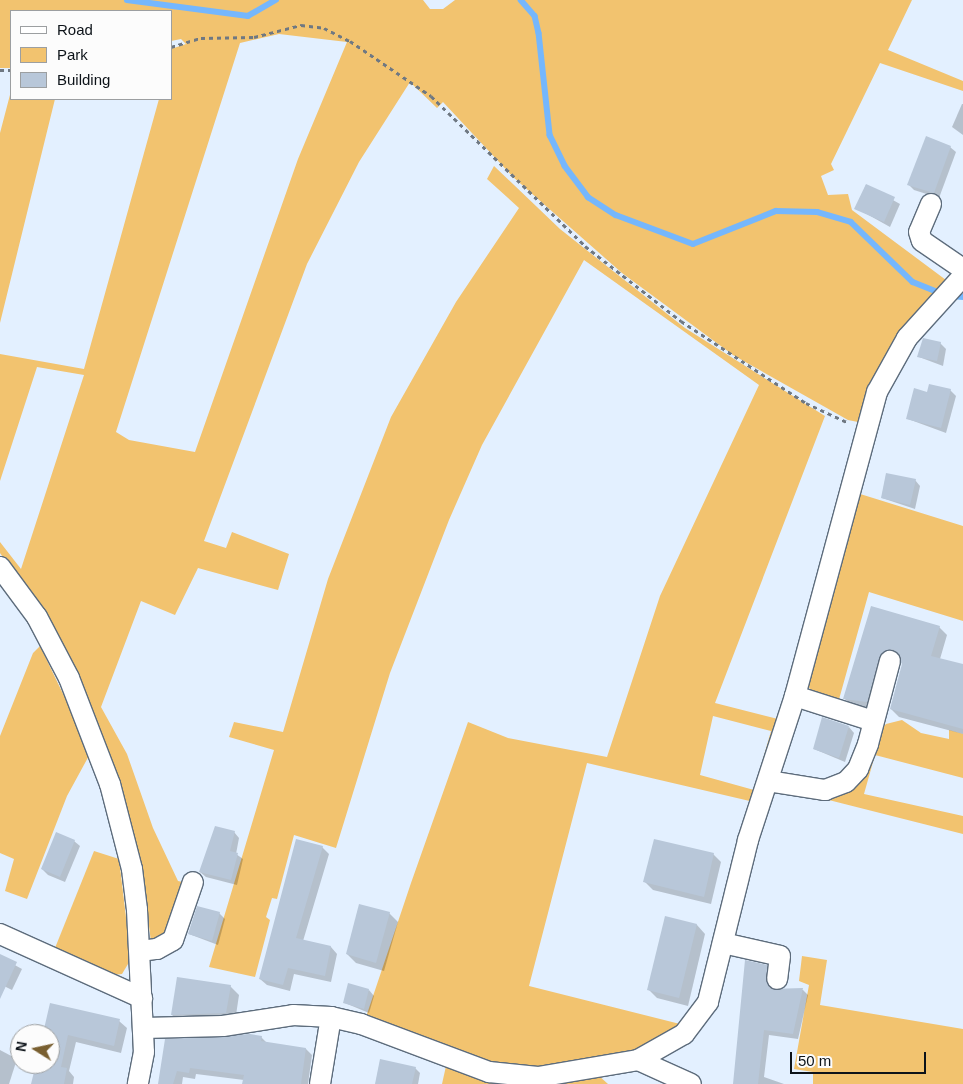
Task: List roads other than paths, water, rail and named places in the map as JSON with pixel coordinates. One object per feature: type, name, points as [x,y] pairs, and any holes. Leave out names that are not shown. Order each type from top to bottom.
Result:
[{"type":"street","points":[[931,204],[919,232],[922,241],[963,269]]},
{"type":"street","points":[[144,1028],[223,1026],[293,1015],[331,1017],[361,1024],[449,1060],[517,1077],[560,1075],[638,1060],[697,1021],[708,1002],[768,781],[795,696],[865,430],[892,359],[952,289]]},
{"type":"street","points":[[2,576],[37,617],[93,737],[132,869],[140,952],[144,1028],[138,1084]]},
{"type":"street","points":[[768,781],[836,789],[858,768],[890,661]]},
{"type":"street","points":[[795,696],[873,721]]},
{"type":"street","points":[[140,952],[173,940],[193,882]]},
{"type":"street","points":[[0,934],[142,998]]},
{"type":"street","points":[[723,943],[780,956],[777,978]]},
{"type":"street","points":[[320,1084],[331,1017]]},
{"type":"street","points":[[638,1060],[691,1084]]},
{"type":"waterway","points":[[127,0],[248,16],[276,0]]},
{"type":"waterway","points":[[521,0],[535,16],[539,33],[550,135],[565,166],[588,197],[616,215],[693,244],[776,211],[817,212],[851,222],[913,282],[942,294]]},
{"type":"waterway","points":[[951,296],[963,297]]}]
